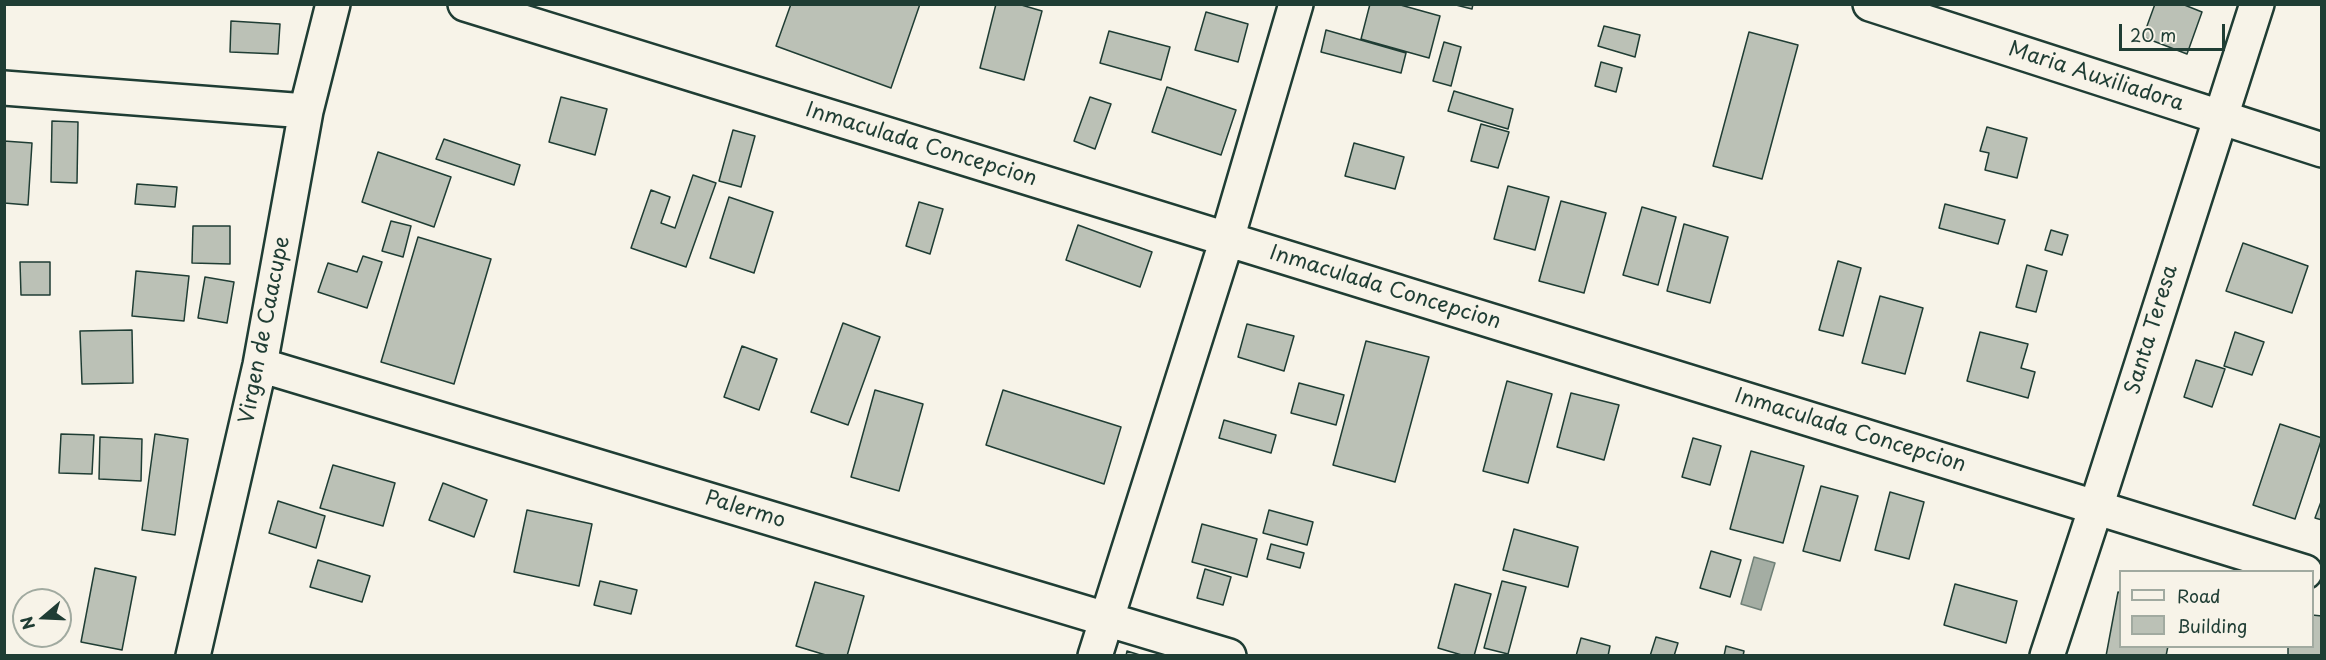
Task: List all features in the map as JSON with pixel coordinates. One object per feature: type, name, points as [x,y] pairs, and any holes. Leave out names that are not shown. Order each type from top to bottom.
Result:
[{"type":"street","name":"Virgen de Caacupe","points":[[193,656],[260,365],[306,111],[333,4]]},
{"type":"street","name":"Inmaculada Concepcion","points":[[465,4],[2299,570]]},
{"type":"street","points":[[1095,656],[1227,239],[1296,4]]},
{"type":"street","name":"Maria Auxiliadora","points":[[1870,4],[2322,150]]},
{"type":"street","name":"Santa Teresa","points":[[2047,656],[2257,4]]},
{"type":"street","points":[[4,88],[306,111]]},
{"type":"street","name":"Palermo","points":[[260,365],[1229,656]]},
{"type":"shaded area","points":[[1754,557],[1775,563],[1761,610],[1741,604]]},
{"type":"building","points":[[791,4],[920,4],[891,88],[776,46]]},
{"type":"building","points":[[996,4],[1018,4],[1042,11],[1024,80],[980,68]]},
{"type":"building","points":[[1370,4],[1397,4],[1440,16],[1429,58],[1361,39]]},
{"type":"building","points":[[1452,4],[1473,4],[1472,9]]},
{"type":"building","points":[[2155,4],[2182,4],[2202,12],[2187,54],[2143,37]]},
{"type":"building","points":[[1206,12],[1248,24],[1238,62],[1195,50]]},
{"type":"building","points":[[231,21],[280,24],[278,54],[230,52]]},
{"type":"building","points":[[1604,26],[1640,35],[1635,57],[1598,46]]},
{"type":"building","points":[[1326,30],[1406,53],[1401,73],[1321,52]]},
{"type":"building","points":[[1109,31],[1170,47],[1161,80],[1100,63]]},
{"type":"building","points":[[1749,32],[1798,45],[1762,179],[1713,166]]},
{"type":"building","points":[[1444,42],[1461,47],[1451,86],[1433,81]]},
{"type":"building","points":[[1601,62],[1622,68],[1616,92],[1595,86]]},
{"type":"building","points":[[1167,87],[1236,110],[1221,155],[1152,132]]},
{"type":"building","points":[[1454,91],[1513,109],[1508,129],[1448,111]]},
{"type":"building","points":[[561,97],[607,109],[595,155],[549,142]]},
{"type":"building","points":[[1090,97],[1111,104],[1095,149],[1074,141]]},
{"type":"building","points":[[52,121],[78,122],[77,183],[51,182]]},
{"type":"building","points":[[1481,124],[1509,132],[1498,168],[1471,161]]},
{"type":"building","points":[[1987,127],[2027,138],[2017,178],[1985,170],[1989,153],[1980,151]]},
{"type":"building","points":[[733,130],[755,136],[741,187],[719,181]]},
{"type":"building","points":[[444,139],[520,165],[514,185],[436,159]]},
{"type":"building","points":[[4,141],[32,143],[28,205],[4,203]]},
{"type":"building","points":[[1354,143],[1404,157],[1395,189],[1345,176]]},
{"type":"building","points":[[378,152],[451,177],[434,227],[362,202]]},
{"type":"building","points":[[693,175],[716,183],[686,267],[631,248],[651,190],[670,197],[661,223],[675,228]]},
{"type":"building","points":[[137,184],[177,187],[175,207],[135,204]]},
{"type":"building","points":[[1508,186],[1549,197],[1535,250],[1494,239]]},
{"type":"building","points":[[729,197],[773,212],[754,273],[710,258]]},
{"type":"building","points":[[1561,201],[1606,213],[1584,293],[1539,281]]},
{"type":"building","points":[[919,202],[943,209],[930,254],[906,246]]},
{"type":"building","points":[[1945,204],[2005,220],[1998,244],[1939,228]]},
{"type":"building","points":[[1642,207],[1676,217],[1658,285],[1623,275]]},
{"type":"building","points":[[391,221],[411,226],[403,257],[382,251]]},
{"type":"building","points":[[1684,224],[1728,237],[1710,303],[1667,291]]},
{"type":"building","points":[[1078,225],[1152,252],[1140,287],[1066,260]]},
{"type":"building","points":[[193,226],[230,226],[230,264],[192,263]]},
{"type":"building","points":[[2051,230],[2068,235],[2062,255],[2045,250]]},
{"type":"building","points":[[418,237],[491,259],[454,384],[381,362]]},
{"type":"building","points":[[2243,243],[2308,266],[2292,313],[2226,291]]},
{"type":"building","points":[[363,256],[382,262],[367,308],[318,292],[328,263],[357,272]]},
{"type":"building","points":[[1838,261],[1861,268],[1843,336],[1819,330]]},
{"type":"building","points":[[20,262],[50,262],[50,295],[21,295]]},
{"type":"building","points":[[2027,265],[2047,271],[2036,312],[2016,307]]},
{"type":"building","points":[[136,271],[189,276],[184,321],[132,316]]},
{"type":"building","points":[[205,277],[234,282],[227,323],[198,318]]},
{"type":"building","points":[[1880,296],[1923,308],[1905,374],[1862,363]]},
{"type":"building","points":[[843,323],[880,337],[848,425],[811,412]]},
{"type":"building","points":[[1247,324],[1294,336],[1284,371],[1238,357]]},
{"type":"building","points":[[132,330],[133,383],[82,384],[80,331]]},
{"type":"building","points":[[1980,332],[2028,344],[2021,368],[2035,372],[2028,398],[1967,381]]},
{"type":"building","points":[[2235,332],[2264,342],[2252,375],[2224,366]]},
{"type":"building","points":[[1366,341],[1429,357],[1395,482],[1333,465]]},
{"type":"building","points":[[742,346],[777,359],[759,410],[724,397]]},
{"type":"building","points":[[2196,360],[2225,369],[2212,407],[2184,397]]},
{"type":"building","points":[[1507,381],[1552,394],[1528,483],[1483,471]]},
{"type":"building","points":[[1299,383],[1344,395],[1336,425],[1291,413]]},
{"type":"building","points":[[875,390],[923,404],[899,491],[851,477]]},
{"type":"building","points":[[1003,390],[1121,427],[1104,484],[986,445]]},
{"type":"building","points":[[1571,393],[1619,405],[1604,460],[1557,447]]},
{"type":"building","points":[[1224,420],[1276,435],[1271,453],[1219,438]]},
{"type":"building","points":[[2280,424],[2322,438],[2295,519],[2253,505]]},
{"type":"building","points":[[61,434],[94,435],[92,474],[59,473]]},
{"type":"building","points":[[155,434],[188,439],[175,535],[142,530]]},
{"type":"building","points":[[100,437],[142,439],[141,481],[99,479]]},
{"type":"building","points":[[1693,438],[1721,446],[1710,485],[1682,477]]},
{"type":"building","points":[[1751,451],[1804,466],[1783,543],[1730,529]]},
{"type":"building","points":[[333,465],[395,483],[383,526],[320,508]]},
{"type":"building","points":[[443,483],[487,500],[474,537],[429,520]]},
{"type":"building","points":[[1821,486],[1858,496],[1840,561],[1803,551]]},
{"type":"building","points":[[1890,492],[1924,502],[1909,559],[1875,550]]},
{"type":"building","points":[[2322,499],[2322,520],[2315,518]]},
{"type":"building","points":[[278,501],[325,516],[316,548],[269,533]]},
{"type":"building","points":[[527,510],[592,524],[579,586],[514,572]]},
{"type":"building","points":[[1269,510],[1313,522],[1307,545],[1263,533]]},
{"type":"building","points":[[1202,524],[1257,539],[1247,577],[1192,562]]},
{"type":"building","points":[[1514,529],[1578,547],[1568,587],[1503,570]]},
{"type":"building","points":[[1271,544],[1304,553],[1300,568],[1267,559]]},
{"type":"building","points":[[1711,551],[1741,560],[1730,597],[1700,588]]},
{"type":"building","points":[[318,560],[370,576],[362,602],[310,587]]},
{"type":"building","points":[[95,568],[136,577],[122,650],[81,642]]},
{"type":"building","points":[[1205,569],[1231,577],[1223,605],[1197,598]]},
{"type":"building","points":[[600,581],[637,590],[631,614],[594,605]]},
{"type":"building","points":[[1502,581],[1526,587],[1508,654],[1484,648]]},
{"type":"building","points":[[815,582],[864,596],[847,656],[829,656],[796,646]]},
{"type":"building","points":[[1455,584],[1491,594],[1474,656],[1465,656],[1438,648]]},
{"type":"building","points":[[1955,584],[2017,601],[2006,643],[1944,625]]},
{"type":"building","points":[[2118,592],[2119,648],[2168,648],[2166,656],[2106,656]]},
{"type":"building","points":[[2314,615],[2322,616],[2322,656],[2288,656],[2288,648],[2314,648]]},
{"type":"building","points":[[1656,637],[1678,643],[1674,656],[1650,656]]},
{"type":"building","points":[[1581,638],[1610,646],[1608,656],[1576,656]]},
{"type":"building","points":[[1726,646],[1744,651],[1743,656],[1724,656]]},
{"type":"building","points":[[1127,651],[1143,656],[1126,656]]}]
